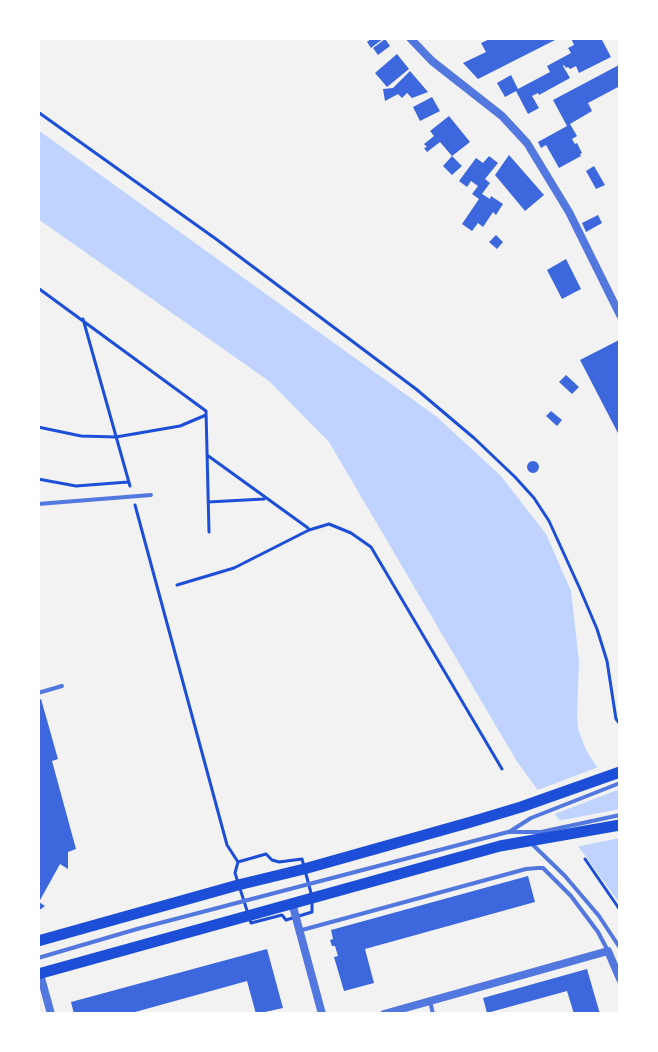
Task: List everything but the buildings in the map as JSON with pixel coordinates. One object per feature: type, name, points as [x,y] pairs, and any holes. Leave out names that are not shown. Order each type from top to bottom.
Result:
[{"type":"main road","points":[[38,941],[521,807],[620,772]]},
{"type":"main road","points":[[39,974],[500,846],[530,841],[544,835],[620,825]]},
{"type":"street","points":[[410,38],[432,61],[502,116],[527,143],[569,212],[620,315]]},
{"type":"street","points":[[292,903],[322,1014]]},
{"type":"street","points":[[384,1014],[608,951],[620,979]]},
{"type":"street","points":[[39,974],[51,1014]]},
{"type":"lane","points":[[38,504],[151,495]]},
{"type":"lane","points":[[38,693],[62,686]]},
{"type":"lane","points":[[38,958],[508,832],[531,818],[620,783]]},
{"type":"lane","points":[[508,832],[544,835],[620,815]]},
{"type":"lane","points":[[508,832],[530,841],[565,876],[599,916],[620,948]]},
{"type":"lane","points":[[299,930],[526,869],[543,868],[571,896],[608,951]]},
{"type":"lane","points":[[430,1001],[433,1014]]},
{"type":"path","points":[[38,112],[216,239],[416,389],[515,477],[549,521],[586,602],[607,661],[616,719],[620,724]]},
{"type":"path","points":[[38,288],[206,411],[209,532]]},
{"type":"path","points":[[84,320],[227,845],[238,862]]},
{"type":"path","points":[[38,427],[81,436],[116,437],[180,426],[206,415]]},
{"type":"path","points":[[207,455],[309,530]]},
{"type":"path","points":[[38,479],[76,486],[128,482]]},
{"type":"path","points":[[208,502],[267,499]]},
{"type":"path","points":[[177,585],[234,568],[309,530],[329,524],[351,533],[371,547],[502,769]]},
{"type":"path","points":[[585,859],[620,910]]},
{"type":"water","points":[[38,130],[437,417],[501,476],[546,534],[571,591],[579,661],[578,729],[586,750],[620,794],[620,904],[516,760],[329,442],[269,381],[38,219]]},
{"type":"pier","points":[[601,766],[620,789],[552,815],[535,791]]},
{"type":"pier","points":[[620,809],[620,838],[575,847],[557,821]]}]
